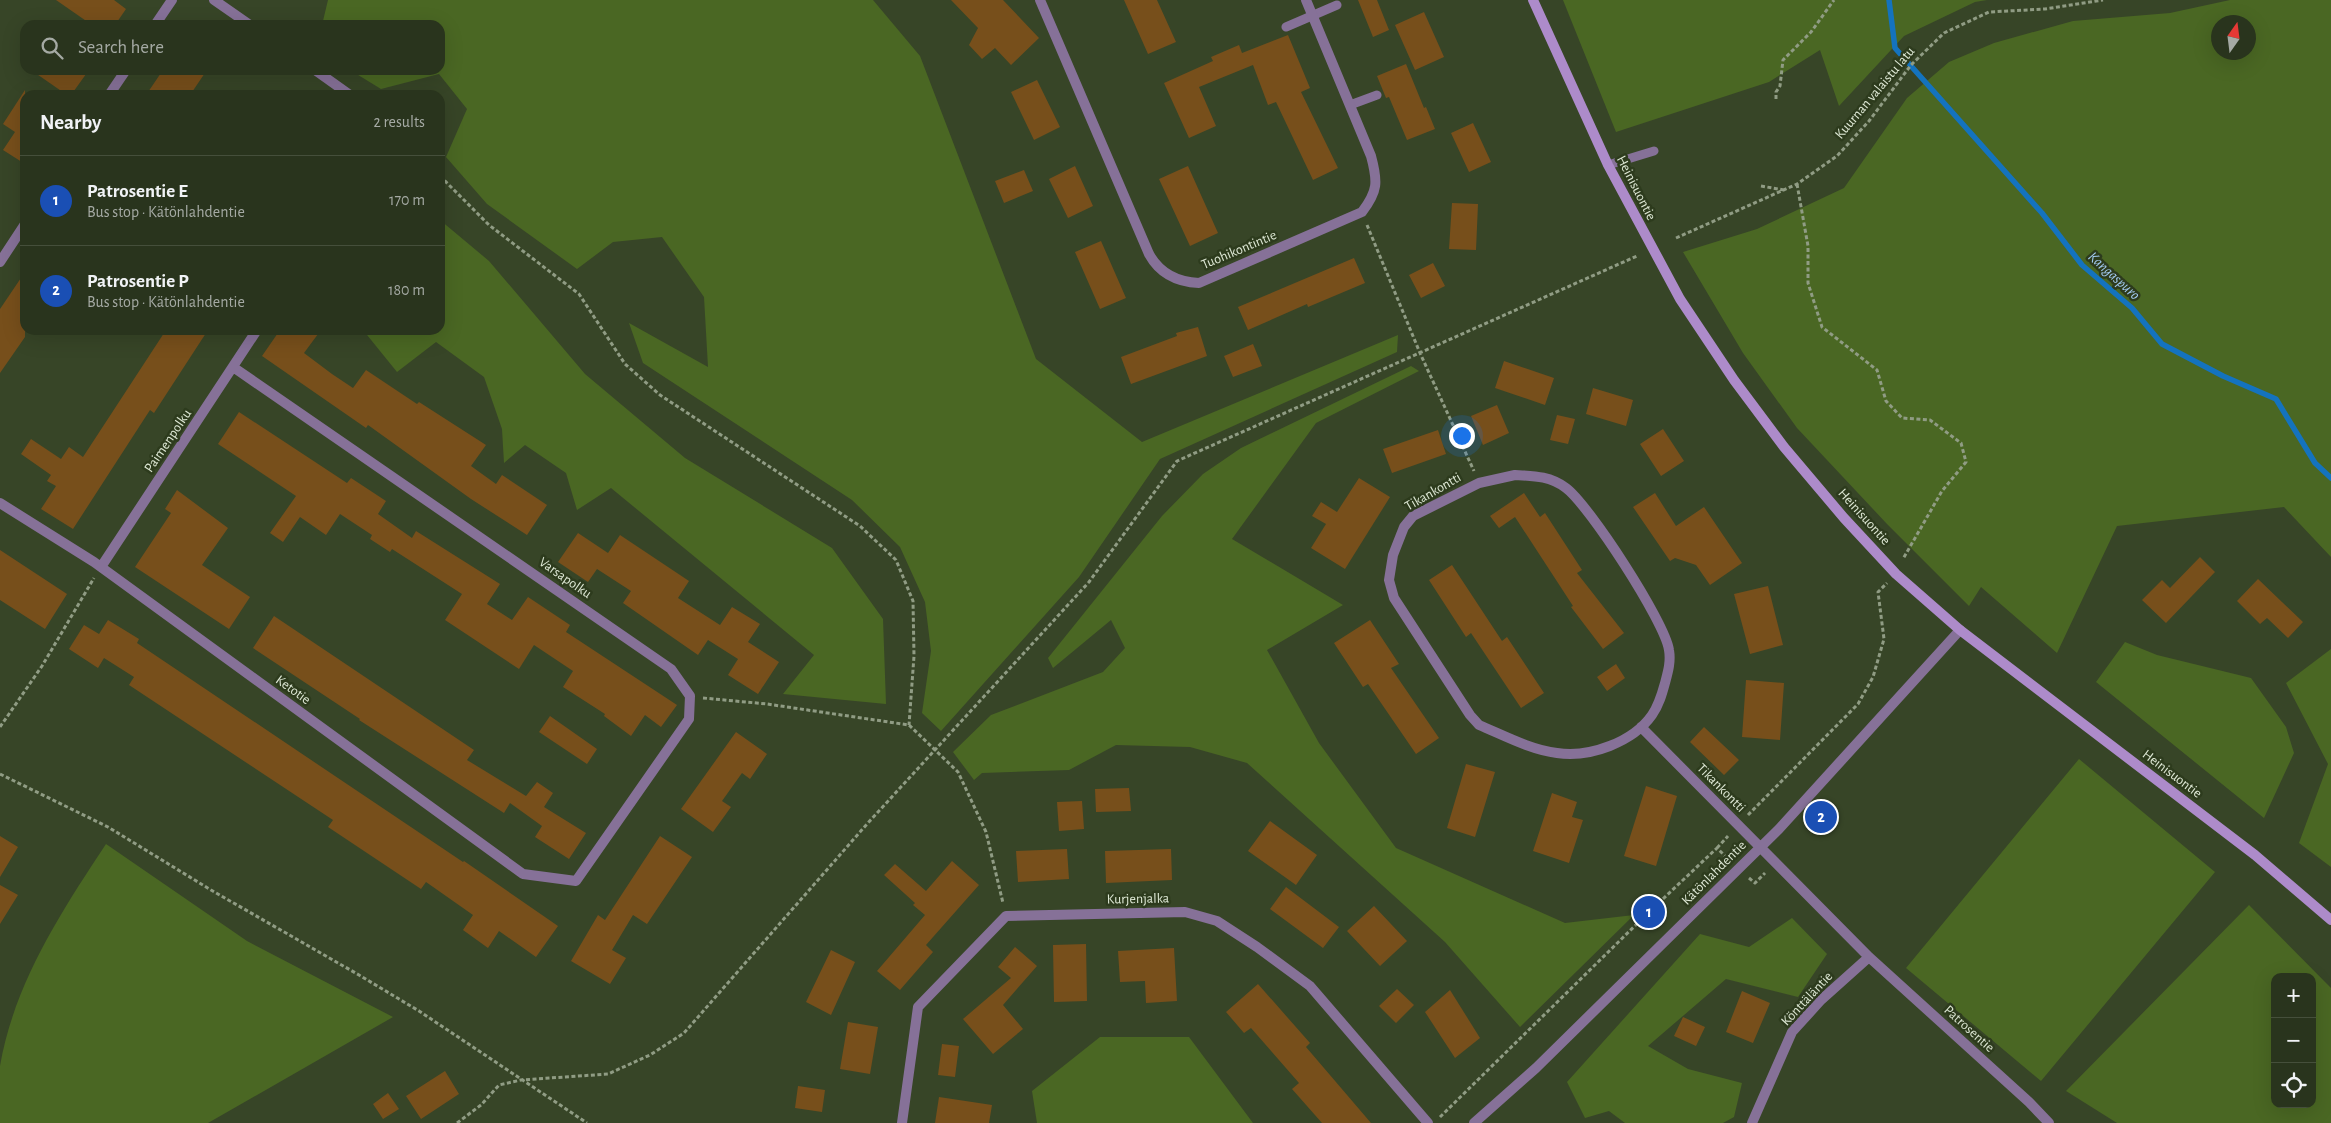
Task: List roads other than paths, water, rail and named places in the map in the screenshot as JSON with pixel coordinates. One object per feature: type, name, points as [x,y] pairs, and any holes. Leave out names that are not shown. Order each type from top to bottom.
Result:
[{"type":"street","points":[[158,20],[172,0]]},
{"type":"street","points":[[214,0],[243,20]]},
{"type":"street","name":"Tuohikontintie","points":[[1040,0],[1149,254],[1156,267],[1184,282],[1199,283],[1362,212],[1374,196],[1376,177],[1371,156],[1350,105]]},
{"type":"street","points":[[1306,0],[1350,105]]},
{"type":"street","name":"Heinisuontie","points":[[1533,0],[1608,165],[1680,299],[1734,380],[1784,447],[1844,518],[1896,574],[1960,630],[2256,855],[2331,920]]},
{"type":"street","points":[[112,90],[123,75]]},
{"type":"street","points":[[322,75],[343,90]]},
{"type":"street","points":[[0,262],[20,232]]},
{"type":"street","name":"Paimenpolku","points":[[101,567],[253,335]]},
{"type":"street","name":"Varsapolku","points":[[233,367],[672,669],[690,696],[689,719],[576,881]]},
{"type":"street","name":"Tikankontti","points":[[1515,475],[1542,476],[1552,480],[1576,496],[1656,616],[1669,648],[1670,666],[1660,700],[1652,715],[1641,727],[1618,742],[1602,748],[1580,754],[1557,754],[1479,724],[1470,715],[1444,677],[1394,598],[1389,580],[1393,555],[1404,527],[1414,516],[1479,483],[1515,475]]},
{"type":"street","name":"Ketotie","points":[[0,503],[101,567],[523,874],[576,881]]},
{"type":"street","name":"Kätönlahdentie","points":[[1474,1123],[1536,1068],[1760,846],[1780,829],[1960,630]]},
{"type":"street","name":"Tikankontti","points":[[1641,727],[1777,863]]},
{"type":"street","name":"Patrosentie","points":[[1777,863],[1869,956],[2029,1102],[2049,1123]]},
{"type":"street","name":"Kurjenjalka","points":[[902,1123],[918,1007],[1006,916],[1185,912],[1217,921],[1310,986],[1428,1123]]},
{"type":"street","name":"Könttäläntie","points":[[1752,1123],[1792,1032],[1822,1000],[1869,956]]},
{"type":"lane","points":[[1286,27],[1338,5]]},
{"type":"lane","points":[[1350,105],[1377,95]]},
{"type":"lane","points":[[1608,165],[1654,151]]},
{"type":"waterway","name":"Kangaspuro","points":[[1889,0],[1895,48],[2042,213],[2082,265],[2132,308],[2162,344],[2223,376],[2276,399],[2315,463],[2331,478]]},
{"type":"place","name":"Patrosentie P","points":[[1821,817]]},
{"type":"place","name":"Patrosentie E","points":[[1649,912]]}]
